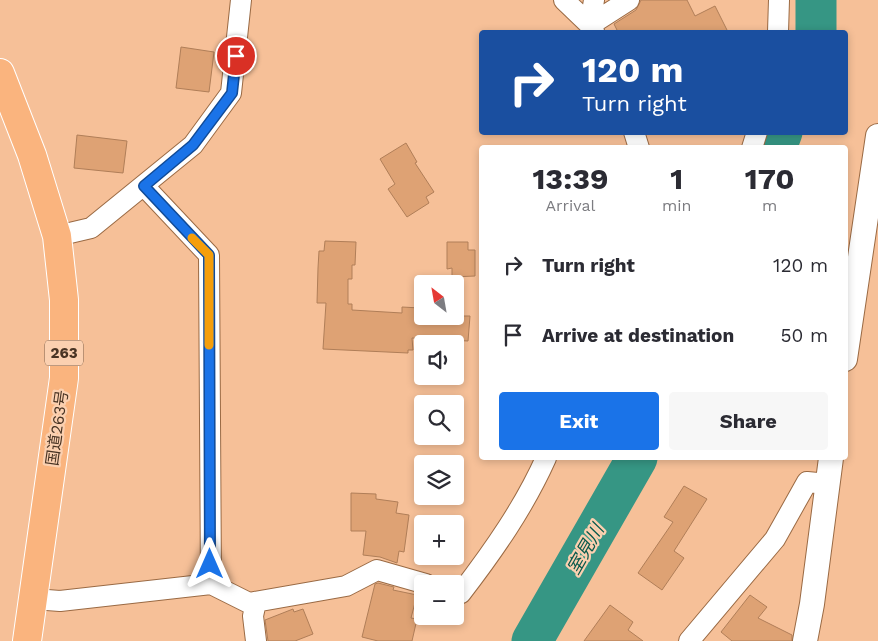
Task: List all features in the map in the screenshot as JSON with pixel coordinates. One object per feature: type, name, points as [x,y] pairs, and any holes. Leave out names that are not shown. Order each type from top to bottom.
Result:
[{"type":"highway","name":"国道263号","points":[[0,73],[32,155],[57,236],[64,300],[64,378],[27,641]]},
{"type":"street","points":[[57,236],[91,228],[193,145],[232,93],[241,0]]},
{"type":"street","points":[[564,0],[592,29]]},
{"type":"street","points":[[592,29],[594,0]]},
{"type":"street","points":[[592,29],[629,0]]},
{"type":"street","points":[[778,30],[779,0]]},
{"type":"street","points":[[848,339],[878,136]]},
{"type":"street","points":[[144,186],[209,255],[211,584]]},
{"type":"street","points":[[532,490],[545,460]]},
{"type":"street","points":[[464,589],[493,552],[532,490],[554,460]]},
{"type":"street","points":[[805,641],[831,460]]},
{"type":"street","points":[[689,641],[775,539],[807,482],[828,484]]},
{"type":"street","points":[[34,599],[60,601],[211,584],[250,603],[346,586],[377,570],[414,581]]},
{"type":"street","points":[[256,602],[253,616],[256,641]]},
{"type":"building","points":[[641,0],[687,0],[695,16],[715,6],[727,30],[617,30],[614,24],[636,10]]},
{"type":"building","points":[[181,47],[214,52],[209,92],[176,88]]},
{"type":"building","points":[[77,135],[127,141],[123,173],[74,168]]},
{"type":"building","points":[[406,143],[417,162],[415,163],[434,192],[426,197],[429,203],[407,217],[388,189],[395,184],[380,159]]},
{"type":"building","points":[[325,241],[356,242],[355,265],[352,265],[352,279],[348,279],[348,304],[352,304],[352,310],[402,313],[402,307],[414,308],[414,325],[464,325],[464,316],[470,316],[468,341],[464,341],[464,335],[414,335],[414,338],[412,338],[413,350],[408,350],[408,353],[323,349],[326,303],[317,303],[319,251],[324,251]]},
{"type":"building","points":[[447,242],[468,242],[468,250],[475,250],[475,276],[452,275],[452,268],[447,269]]},
{"type":"building","points":[[684,486],[707,499],[674,551],[684,558],[662,590],[638,573],[673,522],[664,517]]},
{"type":"building","points":[[351,493],[376,494],[376,499],[398,502],[396,513],[409,515],[404,552],[399,551],[397,563],[380,557],[363,555],[366,531],[351,531]]},
{"type":"building","points":[[375,584],[394,587],[393,590],[414,594],[414,606],[411,618],[414,618],[414,625],[416,625],[412,641],[378,641],[362,637]]},
{"type":"building","points":[[750,595],[767,607],[758,618],[792,635],[792,641],[732,641],[721,632]]},
{"type":"building","points":[[610,605],[633,622],[628,630],[643,641],[584,641]]},
{"type":"building","points":[[293,609],[294,612],[303,609],[313,634],[295,641],[268,641],[265,620]]},
{"type":"waterway","name":"室見川","points":[[816,0],[816,30]]},
{"type":"waterway","name":"室見川","points":[[777,145],[781,135]]},
{"type":"waterway","name":"室見川","points":[[532,641],[636,460]]},
{"type":"slow traffic","points":[[192,238],[209,255],[209,345]]},
{"type":"route","points":[[210,564],[209,255],[144,186],[193,145],[232,93],[236,56]]}]
